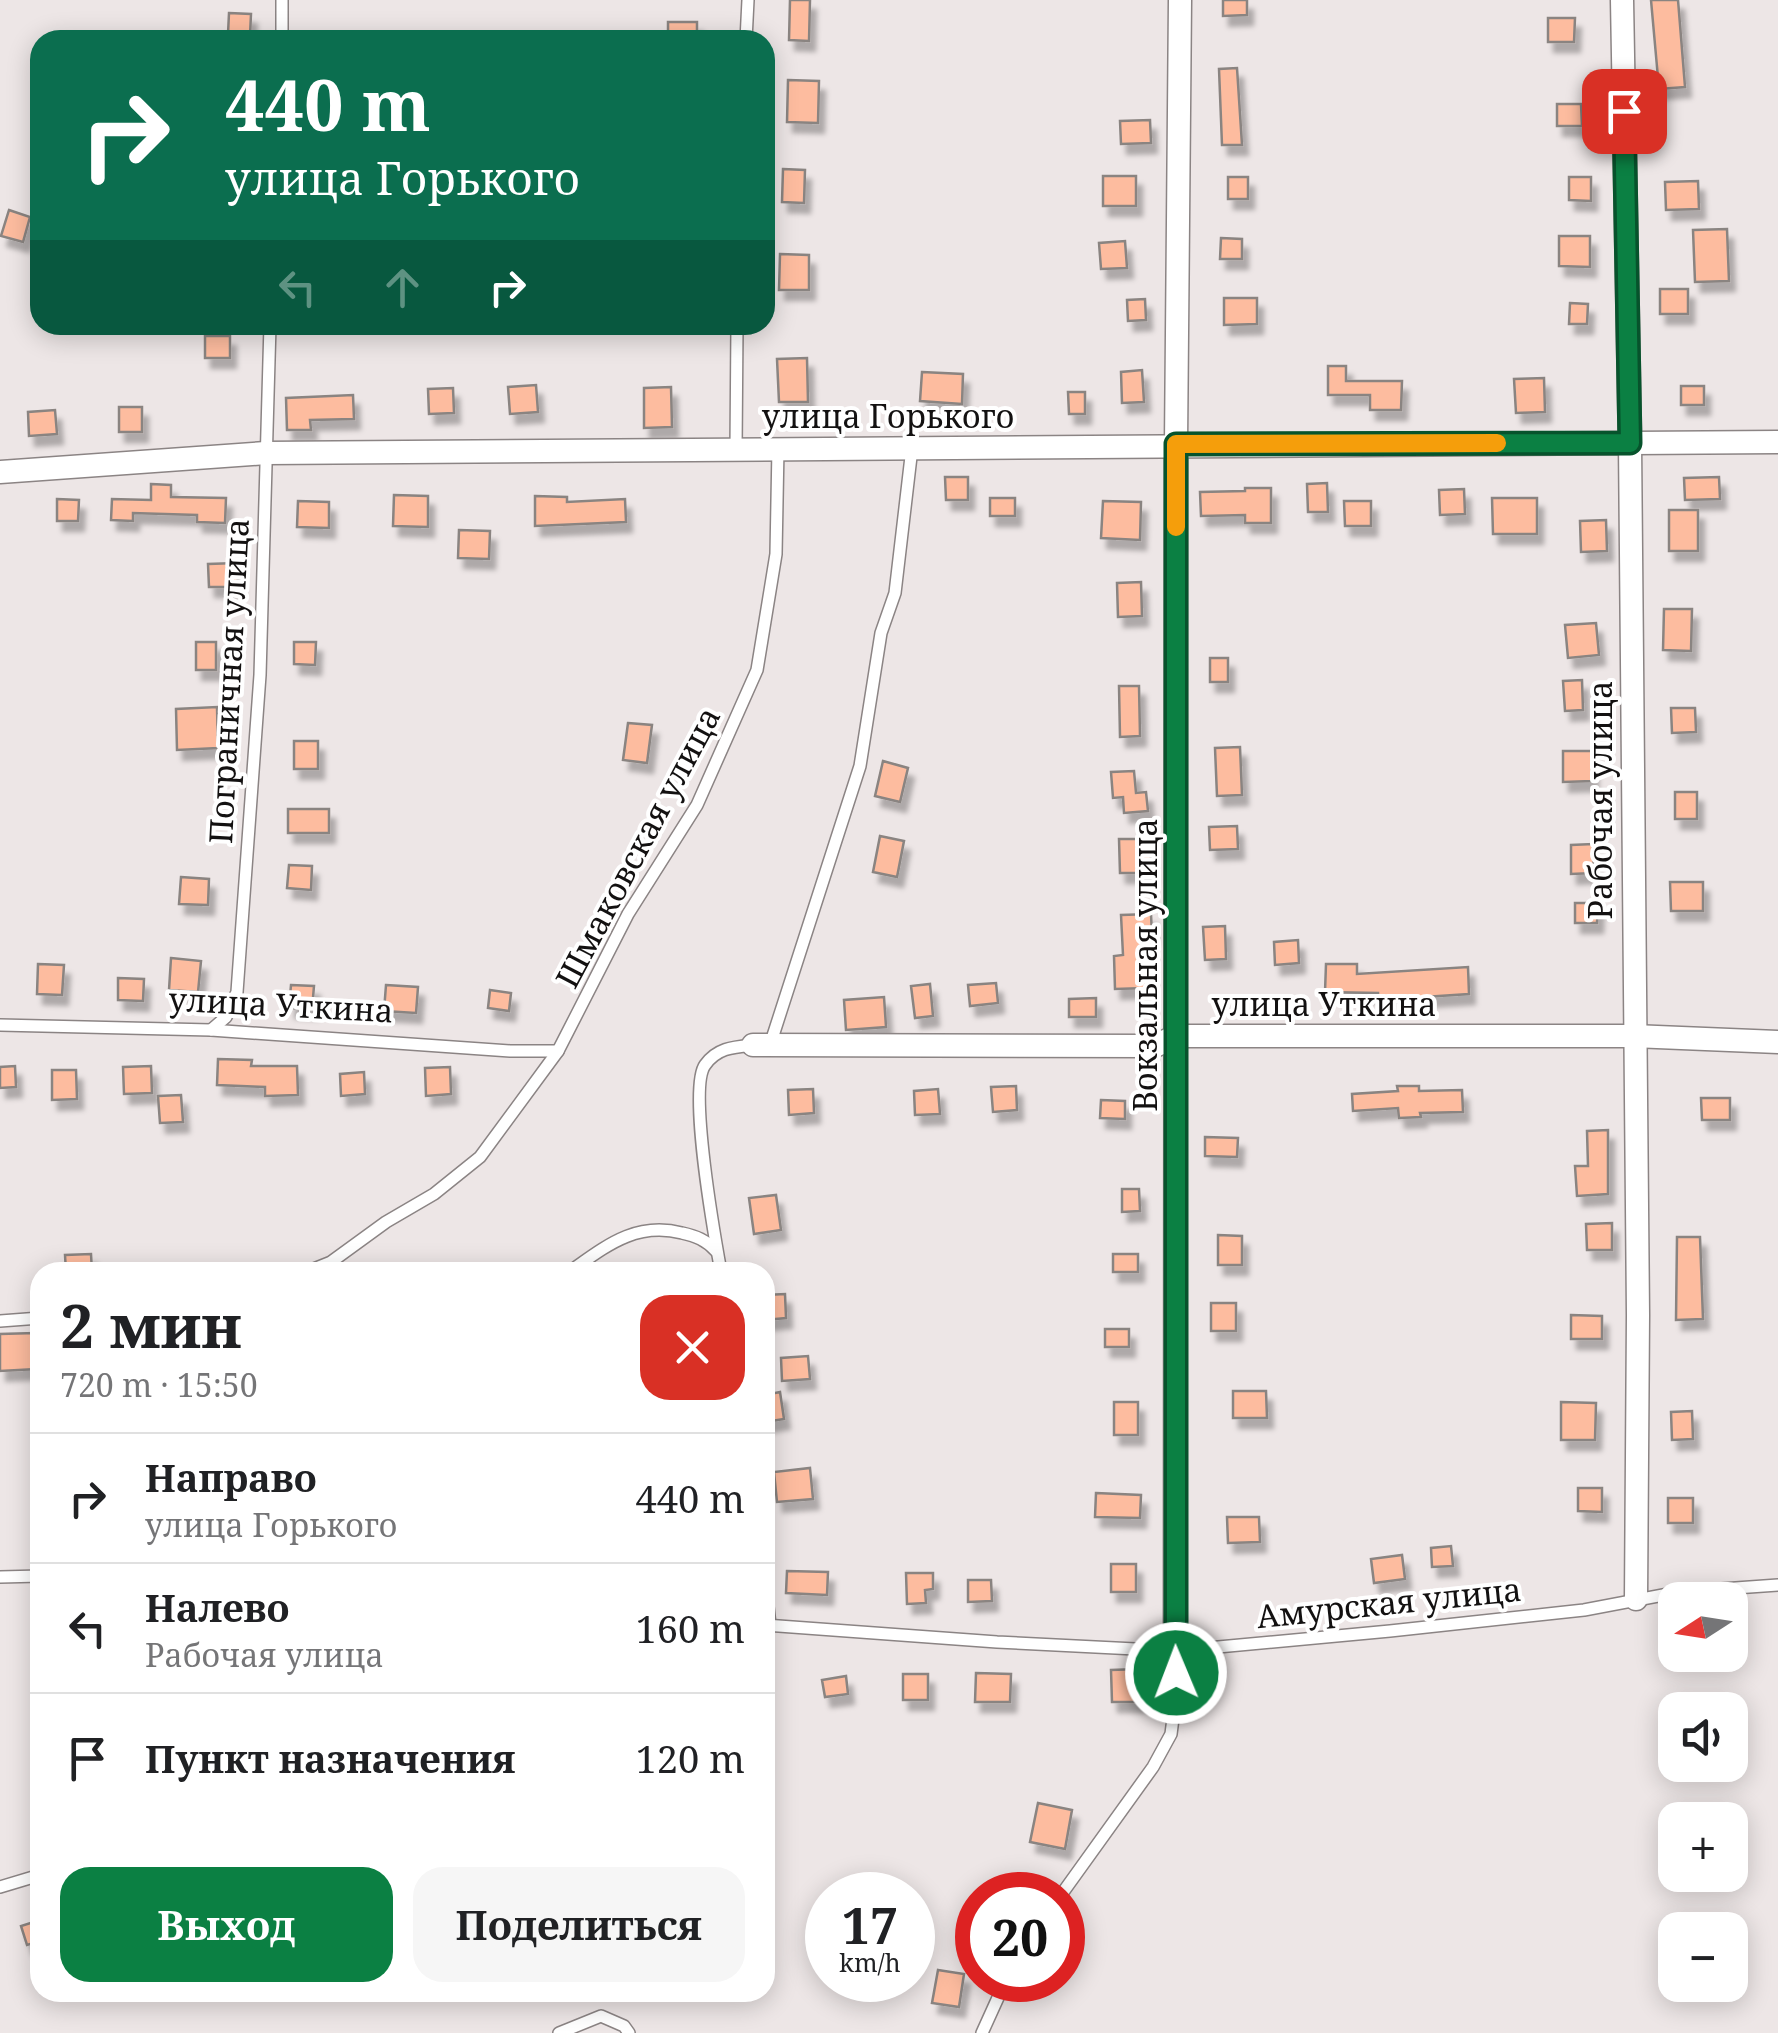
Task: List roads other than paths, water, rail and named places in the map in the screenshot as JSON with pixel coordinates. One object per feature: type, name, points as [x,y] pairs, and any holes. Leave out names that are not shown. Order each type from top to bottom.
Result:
[{"type":"street","name":"Вокзальная улица","points":[[1175,1650],[1180,0]]},
{"type":"street","name":"Рабочая улица","points":[[1622,0],[1638,1315],[1636,1599]]},
{"type":"street","name":"улица Горького","points":[[0,472],[266,453],[1778,442]]},
{"type":"street","name":"улица Уткина","points":[[761,1045],[1155,1046],[1176,1036],[1633,1036],[1778,1042]]},
{"type":"lane","points":[[282,0],[282,30]]},
{"type":"lane","points":[[746,30],[748,0]]},
{"type":"lane","name":"Пограничная улица","points":[[211,1030],[226,1017],[237,992],[260,675],[270,335]]},
{"type":"lane","points":[[736,449],[737,335]]},
{"type":"lane","name":"Шмаковская улица","points":[[331,1262],[386,1222],[434,1194],[480,1157],[558,1051],[628,914],[697,805],[757,670],[776,554],[778,448]]},
{"type":"lane","points":[[720,1262],[702,1136],[699,1078],[703,1067],[725,1048],[761,1045],[860,766],[880,633],[895,593],[912,448]]},
{"type":"lane","name":"улица Уткина","points":[[0,1024],[211,1030],[558,1051]]},
{"type":"lane","points":[[583,1262],[615,1239],[651,1229],[699,1237],[718,1254]]},
{"type":"lane","points":[[0,1321],[30,1319]]},
{"type":"lane","points":[[0,1577],[30,1576]]},
{"type":"lane","name":"Амурская улица","points":[[775,1626],[1175,1650],[1564,1612],[1725,1587],[1778,1585]]},
{"type":"lane","name":"Вокзальная улица","points":[[1078,1872],[1153,1767],[1171,1734],[1176,1695],[1175,1650]]},
{"type":"lane","points":[[0,1887],[30,1878]]},
{"type":"lane","points":[[982,2033],[996,2002]]},
{"type":"lane","points":[[559,2033],[601,2016],[624,2026],[630,2033]]}]
